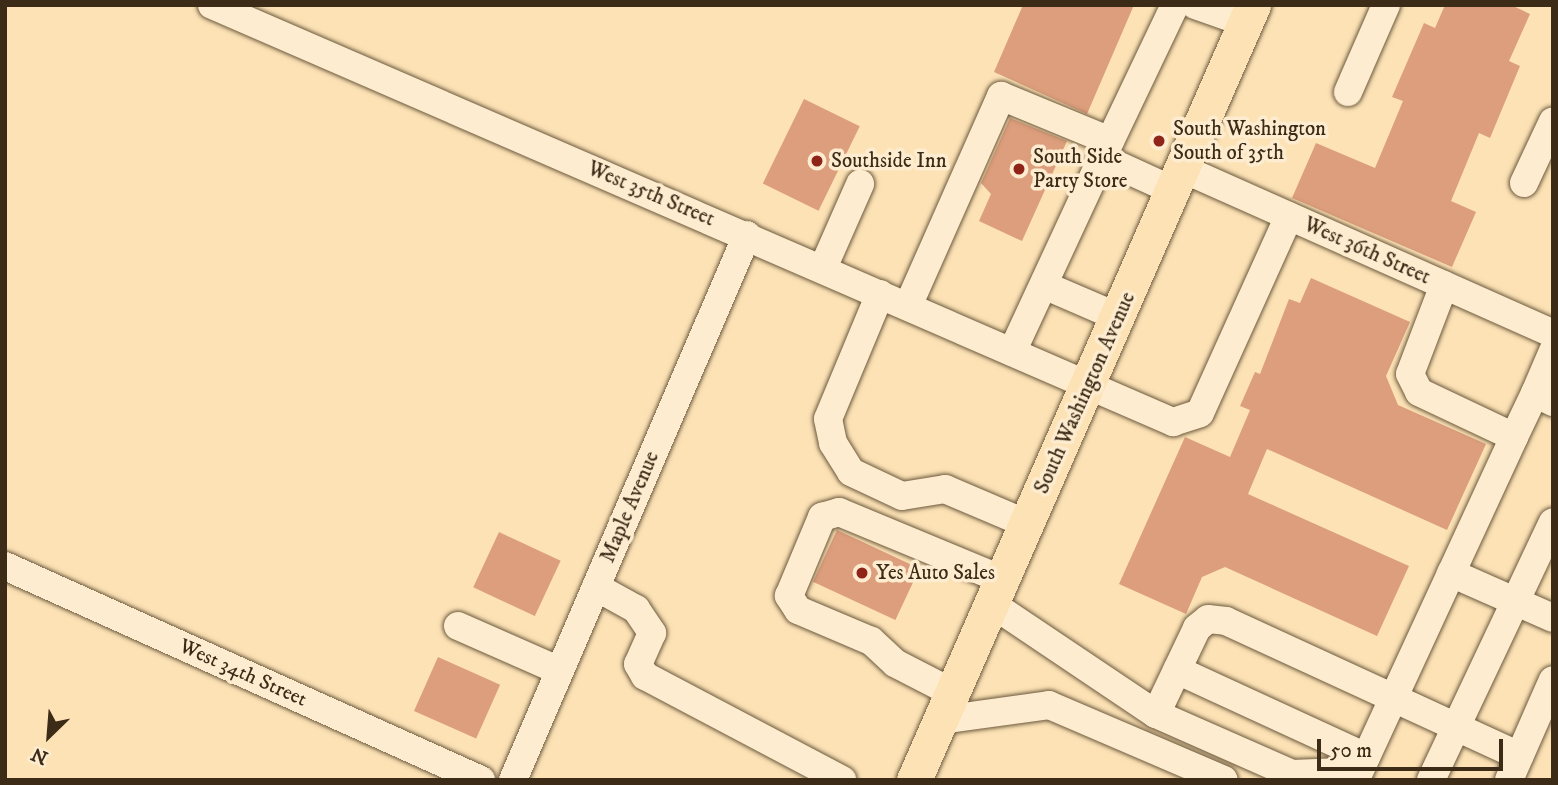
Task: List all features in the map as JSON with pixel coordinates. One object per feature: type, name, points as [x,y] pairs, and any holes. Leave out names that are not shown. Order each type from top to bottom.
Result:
[{"type":"main road","name":"South Washington Avenue","points":[[914,780],[1250,14]]},
{"type":"street","name":"West 35th Street","points":[[212,5],[1173,422],[1200,413],[1289,216]]},
{"type":"street","points":[[1012,352],[1046,286],[1106,149],[1175,5]]},
{"type":"street","points":[[1195,5],[1250,14]]},
{"type":"street","points":[[1348,92],[1386,5]]},
{"type":"street","name":"West 36th Street","points":[[908,306],[1001,96],[1106,149],[1176,179],[1289,216],[1553,334]]},
{"type":"street","points":[[1524,183],[1553,121]]},
{"type":"street","points":[[822,268],[860,184]]},
{"type":"street","name":"Maple Avenue","points":[[513,780],[747,235]]},
{"type":"street","points":[[1444,285],[1410,374],[1419,392],[1514,437]]},
{"type":"street","points":[[1046,286],[1118,317]]},
{"type":"street","points":[[880,294],[828,419],[833,443],[851,472],[902,496],[945,489],[1027,524]]},
{"type":"street","points":[[1360,772],[1514,437],[1544,398],[1553,351]]},
{"type":"street","points":[[1224,780],[1049,705],[947,707],[871,641],[798,610],[789,596],[822,517],[839,512],[998,592],[1157,715],[1292,774],[1360,772]]},
{"type":"street","points":[[1431,780],[1553,522]]},
{"type":"street","name":"West 34th Street","points":[[5,566],[481,780]]},
{"type":"street","points":[[1451,573],[1553,618]]},
{"type":"street","points":[[596,587],[636,609],[652,633],[638,664],[646,676],[842,780]]},
{"type":"street","points":[[1157,715],[1196,628],[1208,619],[1226,621],[1455,727],[1514,768],[1553,680]]},
{"type":"street","points":[[458,626],[560,671]]},
{"type":"street","points":[[1177,670],[1360,772]]},
{"type":"building","points":[[1023,5],[1134,5],[1087,114],[994,72]]},
{"type":"building","points":[[1445,5],[1511,5],[1530,14],[1509,61],[1520,66],[1490,138],[1479,133],[1451,201],[1476,212],[1452,267],[1292,198],[1316,143],[1375,168],[1403,101],[1392,97],[1424,23],[1435,28]]},
{"type":"building","points":[[804,99],[860,126],[819,211],[763,183]]},
{"type":"building","points":[[1010,118],[1067,141],[1022,241],[979,221],[991,194],[981,183]]},
{"type":"building","points":[[1311,278],[1410,322],[1386,376],[1398,405],[1486,444],[1447,530],[1267,449],[1248,494],[1409,566],[1377,636],[1225,567],[1202,577],[1186,614],[1119,584],[1185,437],[1230,457],[1250,410],[1240,406],[1255,372],[1260,374],[1289,299],[1300,303]]},
{"type":"building","points":[[837,530],[919,568],[895,620],[813,582]]},
{"type":"building","points":[[499,532],[561,561],[535,616],[473,587]]},
{"type":"building","points":[[438,657],[500,685],[476,739],[414,711]]},
{"type":"place","name":"South Washington South of 35th","points":[[1159,141]]},
{"type":"place","name":"Southside Inn","points":[[817,161]]},
{"type":"place","name":"South Side Party Store","points":[[1019,169]]},
{"type":"place","name":"Yes Auto Sales","points":[[862,573]]}]
